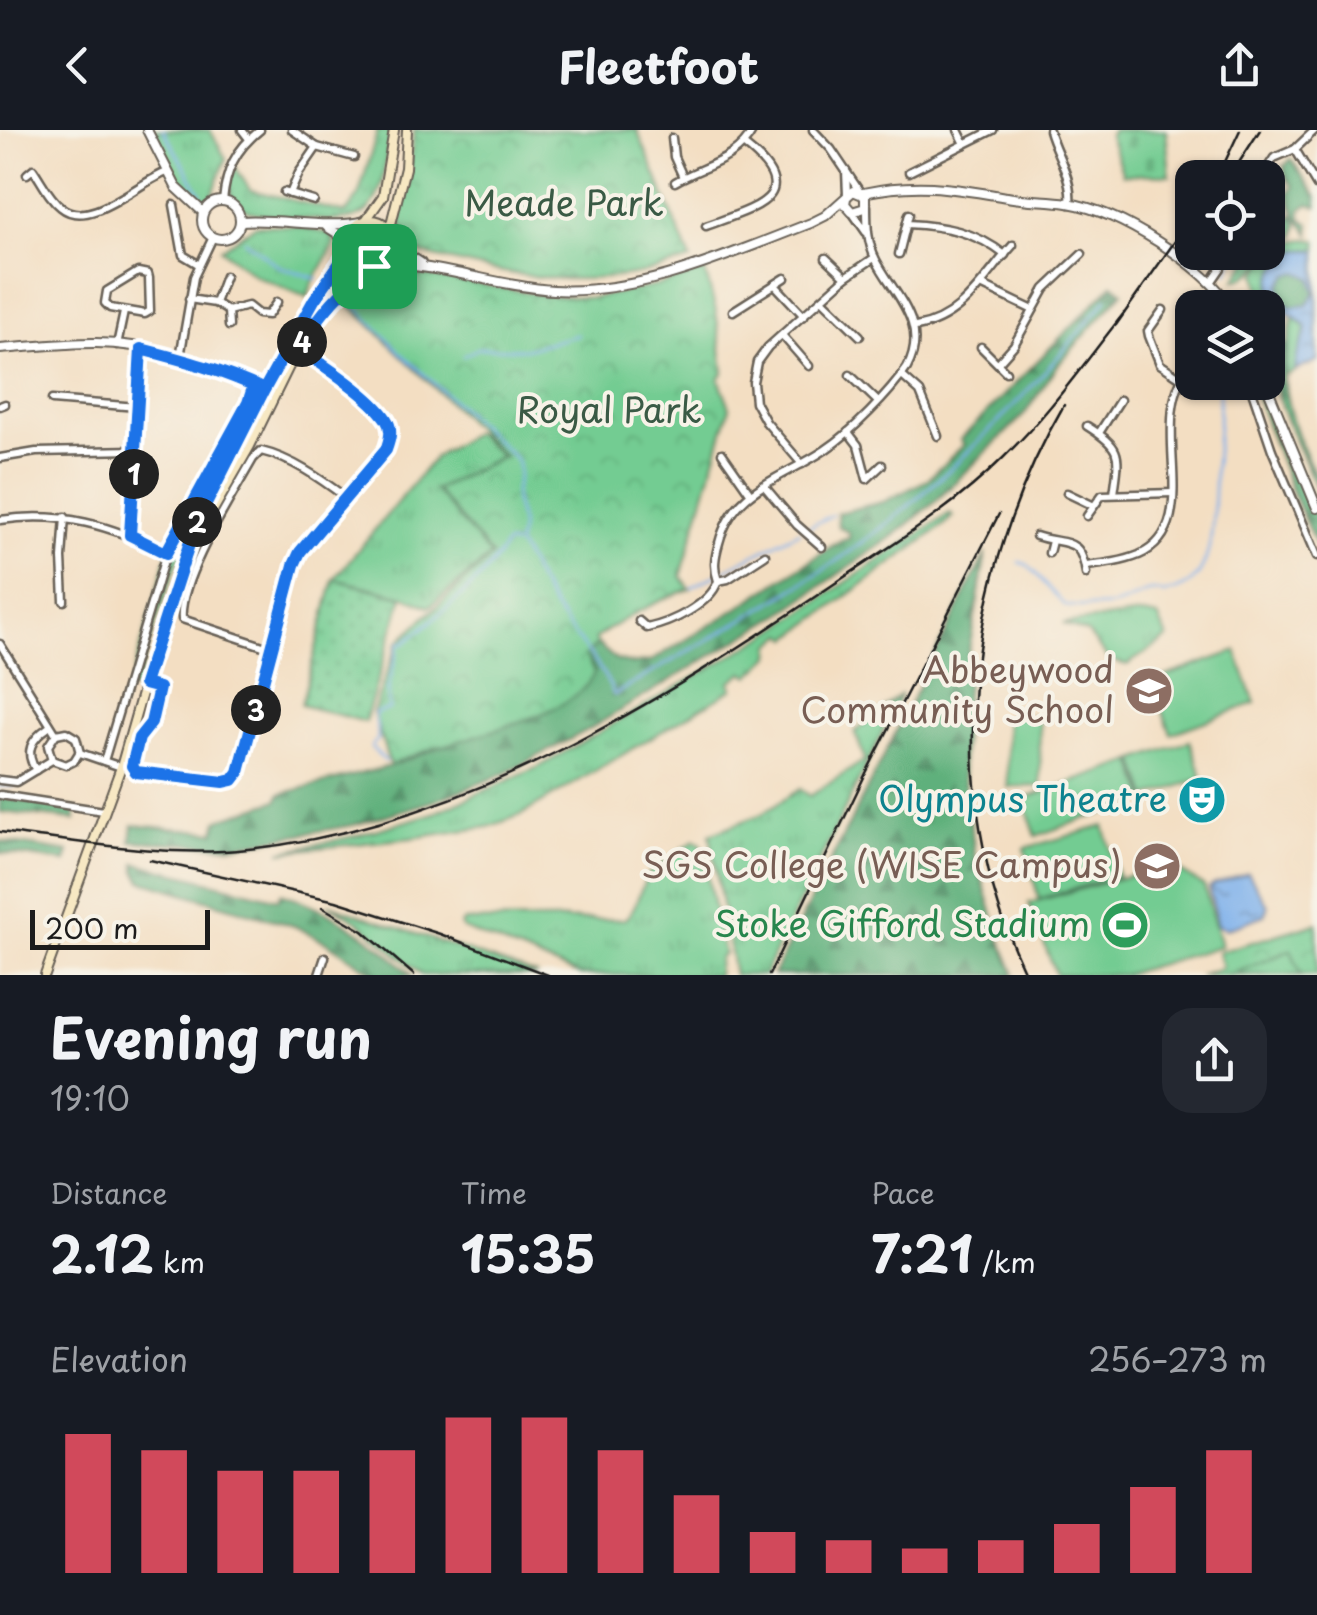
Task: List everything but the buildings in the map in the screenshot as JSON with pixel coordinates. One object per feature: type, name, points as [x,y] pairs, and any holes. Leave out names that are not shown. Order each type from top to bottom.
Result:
[{"type":"main road","points":[[188,554],[250,446],[321,288],[348,249],[350,234],[382,196],[394,130]]},
{"type":"main road","points":[[46,975],[122,768],[169,601],[205,504],[264,390],[294,345],[347,284],[394,250],[391,231],[407,130]]},
{"type":"main road","points":[[364,221],[376,220],[391,231]]},
{"type":"main road","points":[[348,249],[363,265],[376,266]]},
{"type":"main road","points":[[264,390],[272,390],[284,374]]},
{"type":"street","points":[[147,130],[176,188],[203,212]]},
{"type":"street","points":[[242,130],[249,139]]},
{"type":"street","points":[[223,201],[229,168],[260,130]]},
{"type":"street","points":[[292,130],[316,146],[354,158]]},
{"type":"street","points":[[674,182],[732,156],[753,130]]},
{"type":"street","points":[[639,621],[646,630],[666,623],[716,589],[714,563],[731,511],[750,494],[848,432],[902,376],[914,356],[916,327],[874,258],[864,198],[812,130]]},
{"type":"street","points":[[820,137],[828,130]]},
{"type":"street","points":[[958,130],[965,144]]},
{"type":"street","points":[[909,172],[993,130]]},
{"type":"street","points":[[1048,130],[1070,180],[1070,204]]},
{"type":"street","points":[[1052,141],[1059,130]]},
{"type":"street","points":[[1273,160],[1295,148],[1315,130]]},
{"type":"street","points":[[670,142],[683,177]]},
{"type":"street","points":[[706,226],[722,216],[760,205],[773,191],[774,177],[765,162],[744,145]]},
{"type":"street","points":[[314,201],[287,193],[316,146]]},
{"type":"street","points":[[1295,148],[1317,186]]},
{"type":"street","points":[[26,174],[33,169],[60,206],[80,215],[96,212],[167,172]]},
{"type":"street","points":[[846,170],[850,211],[867,234]]},
{"type":"street","points":[[825,216],[847,196],[864,198],[887,188],[942,186],[1070,204],[1146,233],[1219,290]]},
{"type":"street","points":[[376,266],[425,265],[552,290],[592,289],[664,275],[825,216],[861,212],[864,198]]},
{"type":"street","points":[[223,201],[234,206],[240,221],[232,235],[213,237],[204,229],[203,212],[209,205],[223,201]]},
{"type":"street","points":[[174,205],[183,255],[198,264]]},
{"type":"street","points":[[899,254],[909,214]]},
{"type":"street","points":[[240,221],[324,225],[364,221]]},
{"type":"street","points":[[907,224],[958,229],[1004,255]]},
{"type":"street","points":[[324,225],[338,234],[348,249]]},
{"type":"street","points":[[391,231],[406,254],[425,265]]},
{"type":"street","points":[[180,359],[198,264],[213,237]]},
{"type":"street","points":[[916,327],[930,325],[948,315],[982,285],[1014,246]]},
{"type":"street","points":[[998,363],[1014,345],[1045,289],[1077,264],[1082,254]]},
{"type":"street","points":[[802,464],[759,412],[750,371],[782,335],[846,277],[874,258]]},
{"type":"street","points":[[831,259],[846,277]]},
{"type":"street","points":[[1212,281],[1219,270]]},
{"type":"street","points":[[138,272],[148,274],[150,311],[124,312],[105,303],[107,292],[138,272]]},
{"type":"street","points":[[215,303],[225,276]]},
{"type":"street","points":[[733,311],[785,278]]},
{"type":"street","points":[[776,285],[804,316]]},
{"type":"street","points":[[982,285],[1031,310]]},
{"type":"street","points":[[189,299],[215,303],[228,310],[248,306],[270,318],[277,302]]},
{"type":"street","points":[[822,300],[860,336]]},
{"type":"street","points":[[228,310],[229,326]]},
{"type":"street","points":[[1163,310],[1148,336],[1157,366],[1175,375]]},
{"type":"street","points":[[117,344],[124,312]]},
{"type":"street","points":[[782,335],[795,357],[809,366]]},
{"type":"street","points":[[0,349],[117,344],[212,367],[264,390]]},
{"type":"street","points":[[144,684],[159,688],[151,723],[139,738],[133,770],[233,780],[239,772],[300,552],[386,450],[391,434],[387,420],[342,378],[294,345]]},
{"type":"street","points":[[982,347],[1006,372]]},
{"type":"street","points":[[130,535],[141,349]]},
{"type":"street","points":[[850,375],[876,402]]},
{"type":"street","points":[[902,376],[920,392],[939,430]]},
{"type":"street","points":[[104,762],[166,560],[254,385]]},
{"type":"street","points":[[52,400],[137,407]]},
{"type":"street","points":[[1036,536],[1076,545],[1086,570],[1140,555],[1157,544],[1170,519],[1171,414],[1175,400]]},
{"type":"street","points":[[1255,400],[1317,556]]},
{"type":"street","points":[[1272,400],[1317,508]]},
{"type":"street","points":[[1099,433],[1119,404]]},
{"type":"street","points":[[1088,426],[1118,452],[1120,465],[1114,494]]},
{"type":"street","points":[[848,432],[858,445],[867,479],[873,486]]},
{"type":"street","points":[[0,458],[36,452],[135,450]]},
{"type":"street","points":[[272,649],[182,619],[182,606],[200,556],[253,459],[262,451],[328,484],[345,497]]},
{"type":"street","points":[[722,452],[750,494]]},
{"type":"street","points":[[867,479],[882,465]]},
{"type":"street","points":[[765,487],[822,546]]},
{"type":"street","points":[[1073,493],[1092,505]]},
{"type":"street","points":[[1086,516],[1098,497],[1173,493]]},
{"type":"street","points":[[0,520],[65,517],[98,523],[130,535],[166,560]]},
{"type":"street","points":[[64,601],[65,517]]},
{"type":"street","points":[[1049,553],[1052,541]]},
{"type":"street","points":[[718,581],[728,579],[765,555]]},
{"type":"street","points":[[169,601],[182,606]]},
{"type":"street","points":[[0,644],[56,734]]},
{"type":"street","points":[[125,691],[141,696]]},
{"type":"street","points":[[36,770],[30,746],[37,734],[49,727]]},
{"type":"street","points":[[66,732],[76,738],[80,752],[70,764],[60,764],[52,760],[48,746],[56,734],[66,732]]},
{"type":"street","points":[[80,752],[122,768]]},
{"type":"street","points":[[0,780],[16,782],[52,760]]},
{"type":"street","points":[[0,795],[104,811]]},
{"type":"street","points":[[319,975],[327,954]]},
{"type":"green space","points":[[152,130],[210,130],[226,159],[212,196],[202,201],[185,188]]},
{"type":"green space","points":[[378,130],[391,130],[382,180],[369,209],[358,216],[320,220],[267,215],[232,200],[229,181],[234,165],[250,190],[346,213],[358,197]]},
{"type":"green space","name":"Meade Park","points":[[414,130],[637,130],[691,260],[632,275],[578,279],[498,271],[419,253],[398,220]]},
{"type":"green space","points":[[1113,130],[1166,130],[1170,175],[1123,174],[1109,136]]},
{"type":"green space","points":[[1291,159],[1317,197],[1317,207],[1309,204],[1301,210],[1301,218],[1310,224],[1310,234],[1297,218],[1288,193],[1294,187],[1285,176],[1285,165]]},
{"type":"green space","points":[[1293,215],[1298,225],[1295,236],[1286,240],[1285,219]]},
{"type":"green space","points":[[256,225],[295,226],[331,234],[335,244],[308,298],[254,275],[221,249]]},
{"type":"green space","points":[[371,226],[383,231],[388,243],[383,255],[371,260],[359,255],[354,243],[359,231]]},
{"type":"green space","points":[[1317,240],[1317,250],[1296,252],[1285,259],[1285,246]]},
{"type":"green space","points":[[1242,270],[1254,270],[1244,277],[1235,280]]},
{"type":"green space","points":[[1260,270],[1275,270],[1272,290],[1260,290]]},
{"type":"green space","name":"Royal Park","points":[[395,271],[551,296],[592,298],[705,271],[716,311],[724,371],[719,379],[730,407],[681,576],[690,589],[641,610],[595,639],[598,644],[585,656],[594,672],[583,689],[562,704],[535,717],[390,766],[373,712],[398,642],[492,556],[436,490],[504,456],[343,298]]},
{"type":"green space","points":[[1297,272],[1310,277],[1315,290],[1310,303],[1297,308],[1285,304],[1285,290],[1279,290],[1284,277]]},
{"type":"green space","points":[[1113,284],[1123,292],[1058,365],[1024,415],[937,500],[895,535],[781,614],[588,730],[504,774],[434,801],[354,825],[232,846],[131,841],[133,825],[215,832],[218,820],[278,800],[280,794],[390,766],[464,738],[598,644],[616,660],[632,664],[651,661],[841,540],[849,539],[849,533],[838,526],[837,513],[883,502],[927,480],[964,445],[960,440]]},
{"type":"green space","points":[[1293,316],[1307,328],[1295,371],[1288,375],[1285,360]]},
{"type":"green space","points":[[1285,386],[1295,429],[1317,477],[1317,489],[1280,400],[1285,400]]},
{"type":"green space","points":[[1257,400],[1267,400],[1317,515],[1317,547]]},
{"type":"green space","points":[[474,432],[501,456],[435,490],[491,556],[429,607],[404,596],[334,579],[435,457]]},
{"type":"green space","points":[[215,469],[219,470],[182,550],[135,690],[129,688],[168,554]]},
{"type":"green space","points":[[950,513],[953,516],[944,525],[790,638],[785,634],[772,645],[771,656],[750,676],[744,672],[730,682],[733,689],[521,815],[488,827],[280,852],[434,813],[539,767],[767,635]]},
{"type":"green space","points":[[986,553],[968,656],[962,764],[975,855],[1015,975],[773,975]]},
{"type":"green space","points":[[334,579],[403,597],[365,722],[301,705]]},
{"type":"green space","points":[[1143,614],[1158,617],[1168,638],[1127,665],[1109,660],[1088,633],[1063,624]]},
{"type":"green space","points":[[1236,651],[1255,703],[1171,734],[1152,681]]},
{"type":"green space","points":[[901,694],[764,975],[734,975],[710,834],[762,814],[800,789],[810,796],[865,760],[855,732]]},
{"type":"green space","points":[[1039,716],[1041,786],[1008,787],[1006,717]]},
{"type":"green space","points":[[1190,741],[1203,778],[1148,797],[1135,760]]},
{"type":"green space","points":[[1133,761],[1146,798],[1092,817],[1085,800],[1090,817],[1036,836],[1023,799]]},
{"type":"green space","points":[[0,797],[76,809],[75,820],[0,812]]},
{"type":"green space","points":[[1104,826],[1118,876],[1039,899],[1025,848]]},
{"type":"green space","points":[[695,840],[701,844],[724,954],[719,958],[717,975],[580,975],[461,925],[464,921],[625,919],[651,871]]},
{"type":"green space","points":[[0,841],[69,852],[66,862],[0,853]]},
{"type":"green space","points":[[136,863],[279,899],[281,893],[318,907],[383,949],[412,975],[376,975],[294,926],[142,881]]},
{"type":"green space","name":"Stoke Gifford Stadium","points":[[1169,865],[1204,886],[1221,946],[1123,975],[1056,975],[1029,903]]},
{"type":"green space","points":[[328,904],[537,975],[422,975],[359,922]]},
{"type":"green space","points":[[1317,923],[1317,975],[1200,975],[1222,968],[1218,952]]},
{"type":"green space","points":[[1291,950],[1301,975],[1239,975],[1238,972]]},
{"type":"water","points":[[1298,250],[1317,250],[1317,361],[1295,371],[1307,328],[1285,311],[1285,302],[1290,307],[1307,305],[1315,292],[1311,278],[1298,272],[1288,275],[1281,290],[1272,290],[1273,276],[1276,270],[1285,270],[1285,259]]},
{"type":"water","points":[[1248,873],[1268,906],[1265,915],[1226,929],[1218,926],[1209,889]]},
{"type":"waterway","points":[[163,130],[201,194]]},
{"type":"waterway","points":[[244,240],[278,266],[318,279]]},
{"type":"waterway","points":[[348,302],[516,459],[519,470],[515,496],[521,525],[517,545],[552,605],[594,660],[614,695],[781,597],[873,535],[980,440],[1107,299]]},
{"type":"waterway","points":[[463,356],[479,348],[525,349],[578,335]]},
{"type":"waterway","points":[[1019,562],[1028,565],[1065,606],[1111,606],[1146,592],[1164,594],[1191,582],[1204,564],[1211,537],[1219,400]]},
{"type":"waterway","points":[[807,528],[832,515]]},
{"type":"waterway","points":[[692,587],[800,531]]},
{"type":"waterway","points":[[385,761],[371,747],[378,739],[375,713],[389,709],[388,689],[399,643],[404,643],[460,597],[506,544],[514,545]]},
{"type":"waterway","points":[[0,786],[15,786]]},
{"type":"railway","points":[[1226,160],[1240,130]]},
{"type":"railway","points":[[1241,160],[1260,130]]},
{"type":"railway","points":[[1116,325],[1175,241]]},
{"type":"railway","points":[[0,832],[155,850],[248,849],[327,836],[405,815],[481,787],[556,752],[699,672],[943,510],[1020,441],[1124,313]]},
{"type":"railway","points":[[1026,975],[998,905],[981,833],[973,759],[975,686],[985,612],[1004,540],[1030,471],[1064,405]]},
{"type":"railway","points":[[769,975],[866,773],[999,514]]},
{"type":"railway","points":[[150,860],[336,901],[440,934],[548,975]]},
{"type":"railway","points":[[322,907],[363,931],[414,975]]},
{"type":"place","name":"Abbeywood Community School","points":[[1149,691]]},
{"type":"place","name":"Olympus Theatre","points":[[1202,800]]},
{"type":"place","name":"SGS College (WISE Campus)","points":[[1157,866]]},
{"type":"place","name":"Stoke Gifford Stadium","points":[[1125,925]]},
{"type":"route","points":[[374,266],[347,284],[298,348],[342,378],[387,420],[391,434],[386,450],[300,552],[294,565],[239,772],[233,780],[224,782],[136,772],[132,766],[136,748],[151,723],[159,688],[144,684],[169,601],[195,526],[264,390],[254,385],[248,403],[166,553],[130,535],[141,349],[212,367],[254,385],[264,390],[321,288],[349,250],[355,260],[374,266]]}]
